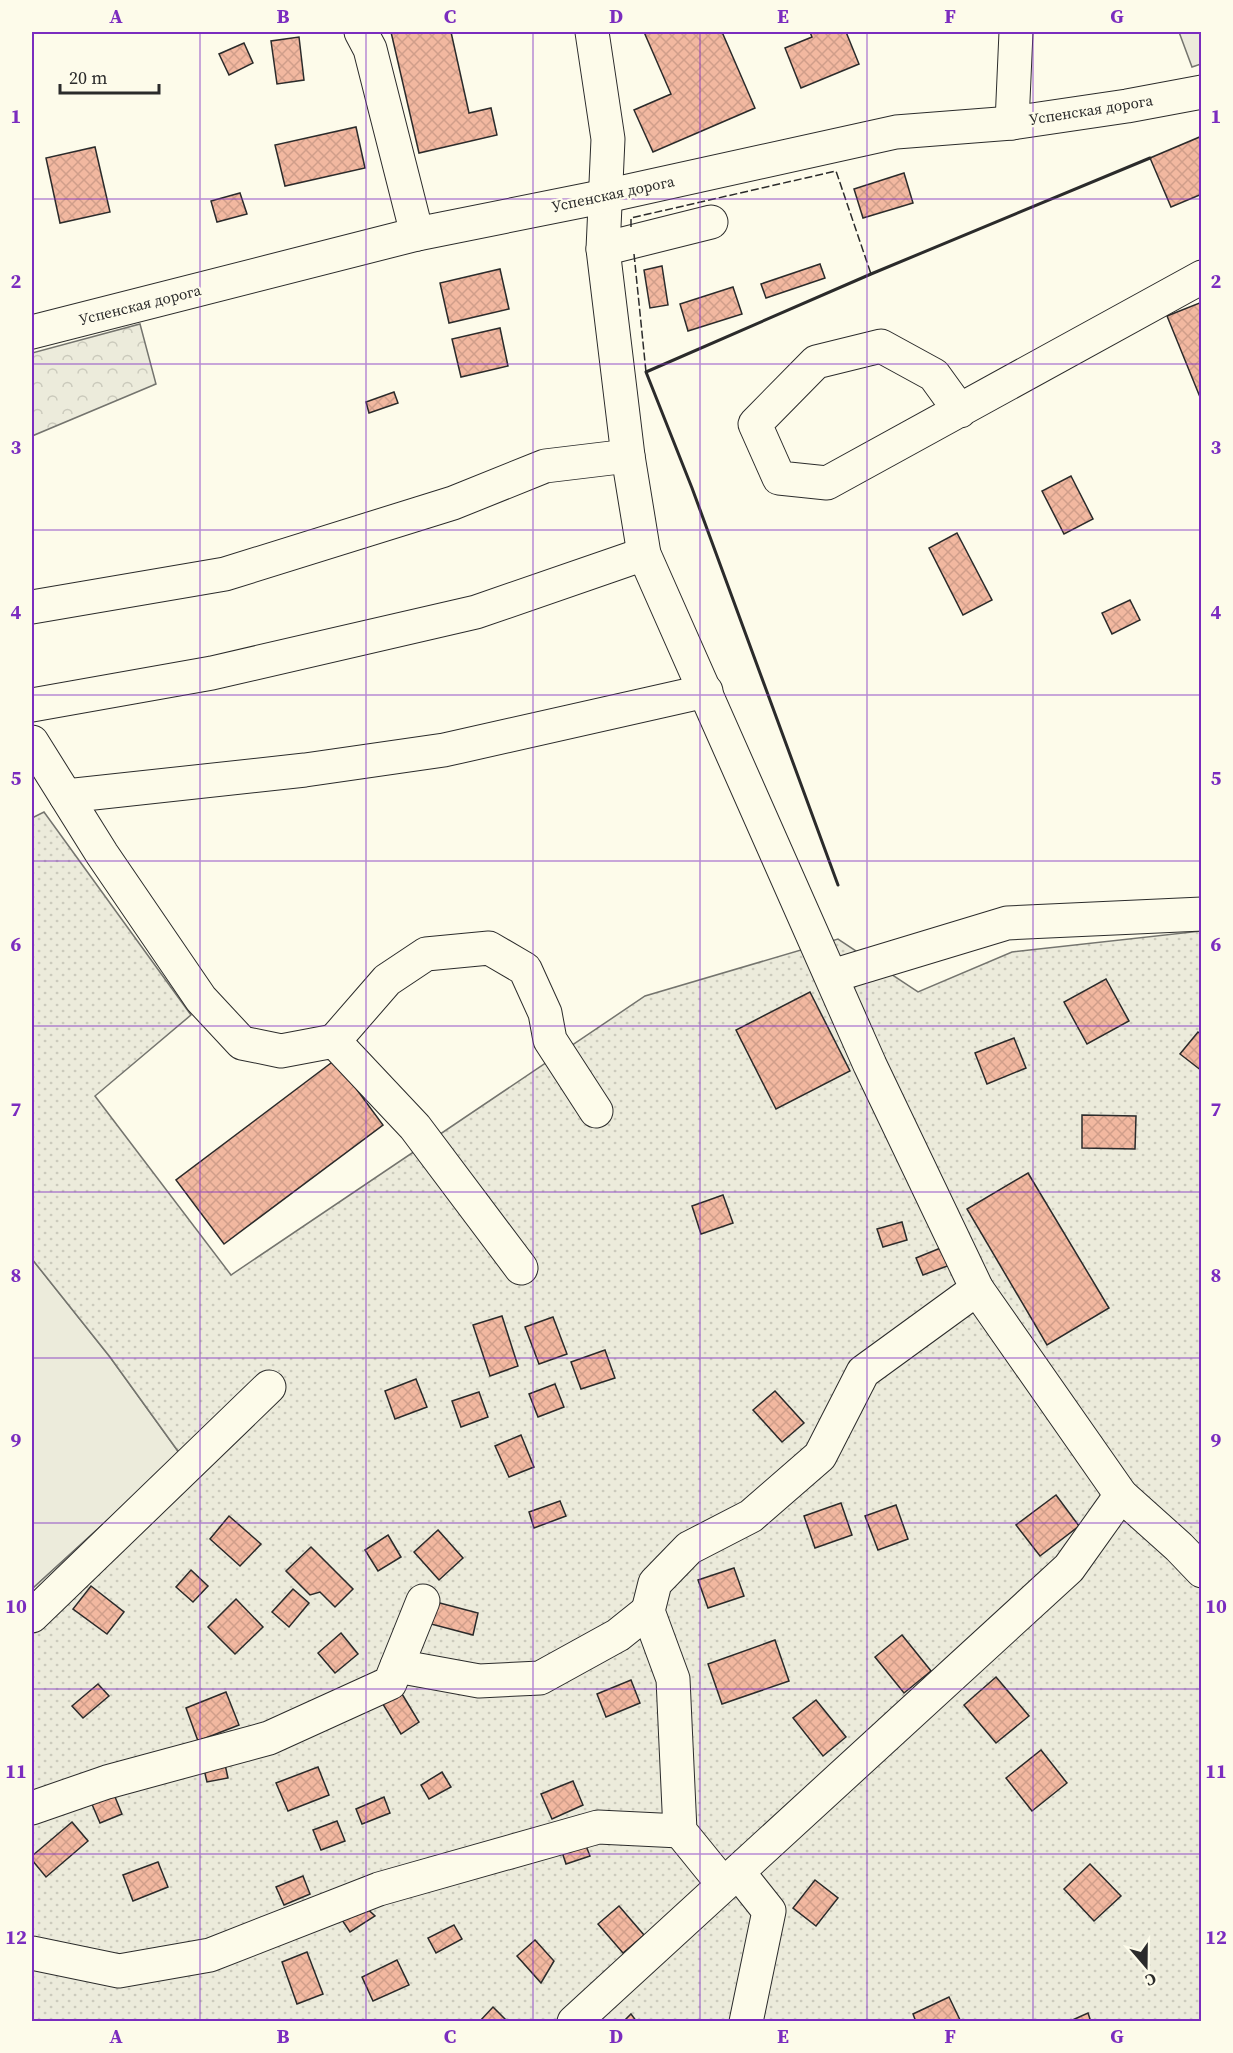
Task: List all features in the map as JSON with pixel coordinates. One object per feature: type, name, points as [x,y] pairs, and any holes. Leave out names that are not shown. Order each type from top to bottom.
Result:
[{"type":"street","points":[[361,32],[370,49],[417,234]]},
{"type":"street","points":[[592,32],[608,139],[603,249],[628,456],[645,554],[870,1065],[977,1289],[1122,1495],[1202,1571]]},
{"type":"street","points":[[1012,123],[1016,32]]},
{"type":"street","name":"Успенская дорога","points":[[32,332],[417,234],[606,196],[896,132],[1012,123],[1202,92]]},
{"type":"street","points":[[603,249],[711,222]]},
{"type":"street","points":[[960,411],[934,375],[881,346],[816,362],[755,424],[779,478],[827,483],[960,411],[1202,277]]},
{"type":"street","points":[[32,607],[225,574],[453,503],[545,466],[628,456]]},
{"type":"street","points":[[32,705],[212,673],[476,612],[645,554]]},
{"type":"street","points":[[66,796],[305,770],[444,750],[706,691]]},
{"type":"street","points":[[32,742],[102,854],[201,999],[242,1043],[281,1051],[334,1041],[387,980],[426,954],[489,948],[525,969],[545,1013],[550,1040],[596,1111]]},
{"type":"street","points":[[832,976],[1007,923],[1202,914]]},
{"type":"street","points":[[334,1041],[415,1128],[522,1268]]},
{"type":"street","points":[[680,1831],[674,1679],[648,1611],[655,1583],[688,1548],[751,1516],[820,1456],[863,1372],[977,1289]]},
{"type":"street","points":[[32,1616],[269,1387]]},
{"type":"street","points":[[574,2022],[1069,1568],[1122,1495]]},
{"type":"street","points":[[32,1808],[107,1782],[269,1738],[390,1683],[423,1601]]},
{"type":"street","points":[[397,1666],[479,1681],[540,1678],[618,1635],[648,1611]]},
{"type":"street","points":[[32,1953],[119,1971],[210,1955],[379,1889],[598,1827],[680,1831],[769,1911],[746,2022]]},
{"type":"green space","points":[[140,324],[156,384],[32,436],[32,353]]},
{"type":"green space","points":[[44,812],[191,1015],[95,1096],[231,1275],[645,996],[838,939],[918,992],[1012,952],[1201,931],[1201,2021],[32,2021],[32,1589],[180,1454],[110,1357],[32,1259],[32,818]]},
{"type":"green space","points":[[32,1259],[110,1357],[180,1454],[32,1589]]},
{"type":"shaded area","points":[[1179,32],[1201,32],[1201,64],[1192,67]]},
{"type":"building","points":[[391,32],[451,32],[469,113],[491,108],[497,135],[419,153]]},
{"type":"building","points":[[644,32],[722,32],[755,108],[653,152],[634,110],[671,94]]},
{"type":"building","points":[[810,32],[846,32],[859,64],[801,88],[785,48],[812,37]]},
{"type":"building","points":[[299,37],[304,80],[277,84],[271,41]]},
{"type":"building","points":[[244,43],[253,63],[229,75],[219,54]]},
{"type":"building","points":[[356,127],[365,168],[285,186],[275,145]]},
{"type":"building","points":[[1202,136],[1202,194],[1171,207],[1150,158]]},
{"type":"building","points":[[95,147],[110,212],[60,223],[46,158]]},
{"type":"building","points":[[904,173],[913,203],[863,218],[854,189]]},
{"type":"building","points":[[240,193],[247,214],[217,222],[211,201]]},
{"type":"building","points":[[820,264],[825,278],[766,298],[761,284]]},
{"type":"building","points":[[662,266],[668,305],[650,308],[644,270]]},
{"type":"building","points":[[500,269],[509,309],[449,323],[440,283]]},
{"type":"building","points":[[733,287],[742,314],[688,331],[680,304]]},
{"type":"building","points":[[1202,302],[1202,402],[1167,316]]},
{"type":"building","points":[[500,328],[508,366],[461,377],[452,339]]},
{"type":"building","points":[[394,392],[398,403],[369,413],[366,402]]},
{"type":"building","points":[[1071,476],[1093,519],[1064,534],[1042,491]]},
{"type":"building","points":[[957,533],[992,600],[963,615],[929,548]]},
{"type":"building","points":[[1130,600],[1140,620],[1112,634],[1102,613]]},
{"type":"building","points":[[1106,979],[1129,1021],[1087,1044],[1064,1002]]},
{"type":"building","points":[[810,992],[850,1071],[776,1109],[736,1030]]},
{"type":"building","points":[[1198,1032],[1202,1035],[1202,1071],[1180,1054]]},
{"type":"building","points":[[1014,1038],[1026,1068],[987,1084],[975,1053]]},
{"type":"building","points":[[335,1060],[383,1125],[224,1244],[176,1180]]},
{"type":"building","points":[[1082,1115],[1136,1116],[1135,1149],[1082,1148]]},
{"type":"building","points":[[1028,1173],[1109,1308],[1047,1345],[967,1209]]},
{"type":"building","points":[[723,1195],[733,1223],[701,1234],[692,1206]]},
{"type":"building","points":[[902,1222],[907,1240],[883,1247],[877,1229]]},
{"type":"building","points":[[943,1247],[950,1265],[923,1275],[916,1258]]},
{"type":"building","points":[[502,1316],[518,1366],[490,1376],[473,1325]]},
{"type":"building","points":[[553,1317],[567,1354],[539,1364],[525,1327]]},
{"type":"building","points":[[605,1350],[615,1378],[581,1389],[571,1362]]},
{"type":"building","points":[[416,1379],[427,1407],[395,1419],[385,1391]]},
{"type":"building","points":[[555,1384],[564,1407],[538,1417],[529,1394]]},
{"type":"building","points":[[775,1391],[804,1423],[782,1442],[753,1410]]},
{"type":"building","points":[[479,1392],[488,1417],[461,1427],[452,1401]]},
{"type":"building","points":[[521,1435],[534,1467],[509,1477],[495,1446]]},
{"type":"building","points":[[1056,1495],[1079,1526],[1040,1556],[1016,1525]]},
{"type":"building","points":[[560,1501],[566,1516],[534,1528],[529,1512]]},
{"type":"building","points":[[841,1503],[852,1535],[815,1548],[804,1516]]},
{"type":"building","points":[[896,1505],[908,1539],[878,1550],[865,1516]]},
{"type":"building","points":[[229,1516],[261,1544],[240,1566],[210,1539]]},
{"type":"building","points":[[438,1530],[463,1558],[439,1580],[414,1552]]},
{"type":"building","points":[[388,1535],[401,1557],[378,1571],[365,1550]]},
{"type":"building","points":[[311,1547],[353,1589],[335,1607],[320,1592],[310,1595],[286,1571]]},
{"type":"building","points":[[734,1568],[744,1596],[708,1608],[698,1580]]},
{"type":"building","points":[[191,1570],[208,1586],[193,1602],[176,1587]]},
{"type":"building","points":[[91,1586],[124,1612],[107,1634],[73,1609]]},
{"type":"building","points":[[293,1589],[309,1603],[289,1627],[272,1612]]},
{"type":"building","points":[[236,1599],[263,1627],[235,1654],[208,1627]]},
{"type":"building","points":[[436,1602],[478,1613],[473,1635],[431,1624]]},
{"type":"building","points":[[341,1633],[358,1654],[335,1673],[318,1653]]},
{"type":"building","points":[[902,1635],[931,1671],[904,1693],[875,1657]]},
{"type":"building","points":[[775,1640],[789,1681],[722,1704],[708,1664]]},
{"type":"building","points":[[996,1677],[1029,1716],[996,1743],[964,1705]]},
{"type":"building","points":[[631,1680],[640,1703],[606,1717],[597,1694]]},
{"type":"building","points":[[98,1684],[109,1696],[83,1718],[72,1706]]},
{"type":"building","points":[[399,1689],[419,1722],[401,1734],[381,1701]]},
{"type":"building","points":[[226,1692],[239,1725],[198,1741],[186,1708]]},
{"type":"building","points":[[816,1700],[846,1737],[823,1756],[793,1718]]},
{"type":"building","points":[[1041,1750],[1067,1783],[1032,1811],[1006,1778]]},
{"type":"building","points":[[224,1760],[228,1778],[207,1782],[203,1765]]},
{"type":"building","points":[[318,1767],[329,1795],[288,1811],[276,1783]]},
{"type":"building","points":[[442,1772],[451,1787],[429,1799],[421,1785]]},
{"type":"building","points":[[573,1781],[583,1805],[552,1819],[541,1794]]},
{"type":"building","points":[[113,1792],[122,1814],[100,1823],[91,1802]]},
{"type":"building","points":[[384,1797],[390,1813],[362,1824],[356,1809]]},
{"type":"building","points":[[337,1821],[345,1841],[321,1850],[313,1830]]},
{"type":"building","points":[[72,1822],[88,1841],[46,1877],[32,1860],[32,1856]]},
{"type":"building","points":[[583,1838],[590,1856],[566,1864],[560,1846]]},
{"type":"building","points":[[158,1862],[168,1887],[133,1901],[123,1875]]},
{"type":"building","points":[[1090,1864],[1121,1896],[1094,1921],[1064,1889]]},
{"type":"building","points":[[303,1876],[310,1894],[284,1905],[276,1887]]},
{"type":"building","points":[[815,1880],[838,1898],[816,1926],[793,1908]]},
{"type":"building","points":[[361,1903],[375,1916],[350,1932],[340,1917]]},
{"type":"building","points":[[619,1906],[644,1935],[623,1953],[598,1924]]},
{"type":"building","points":[[454,1925],[462,1939],[436,1953],[428,1938]]},
{"type":"building","points":[[535,1940],[554,1961],[541,1983],[517,1956]]},
{"type":"building","points":[[307,1952],[323,1994],[297,2004],[282,1962]]},
{"type":"building","points":[[397,1960],[409,1985],[373,2001],[362,1977]]},
{"type":"building","points":[[949,1997],[961,2022],[916,2022],[913,2014]]},
{"type":"building","points":[[493,2007],[508,2022],[479,2022]]},
{"type":"building","points":[[1088,2013],[1091,2022],[1068,2022]]},
{"type":"building","points":[[631,2014],[637,2022],[623,2022]]},
{"type":"fence","points":[[631,227],[631,218],[836,171],[871,274]]},
{"type":"fence","points":[[634,254],[646,372]]},
{"type":"wall","points":[[838,885],[692,488],[646,372],[871,274],[1150,158]]}]
